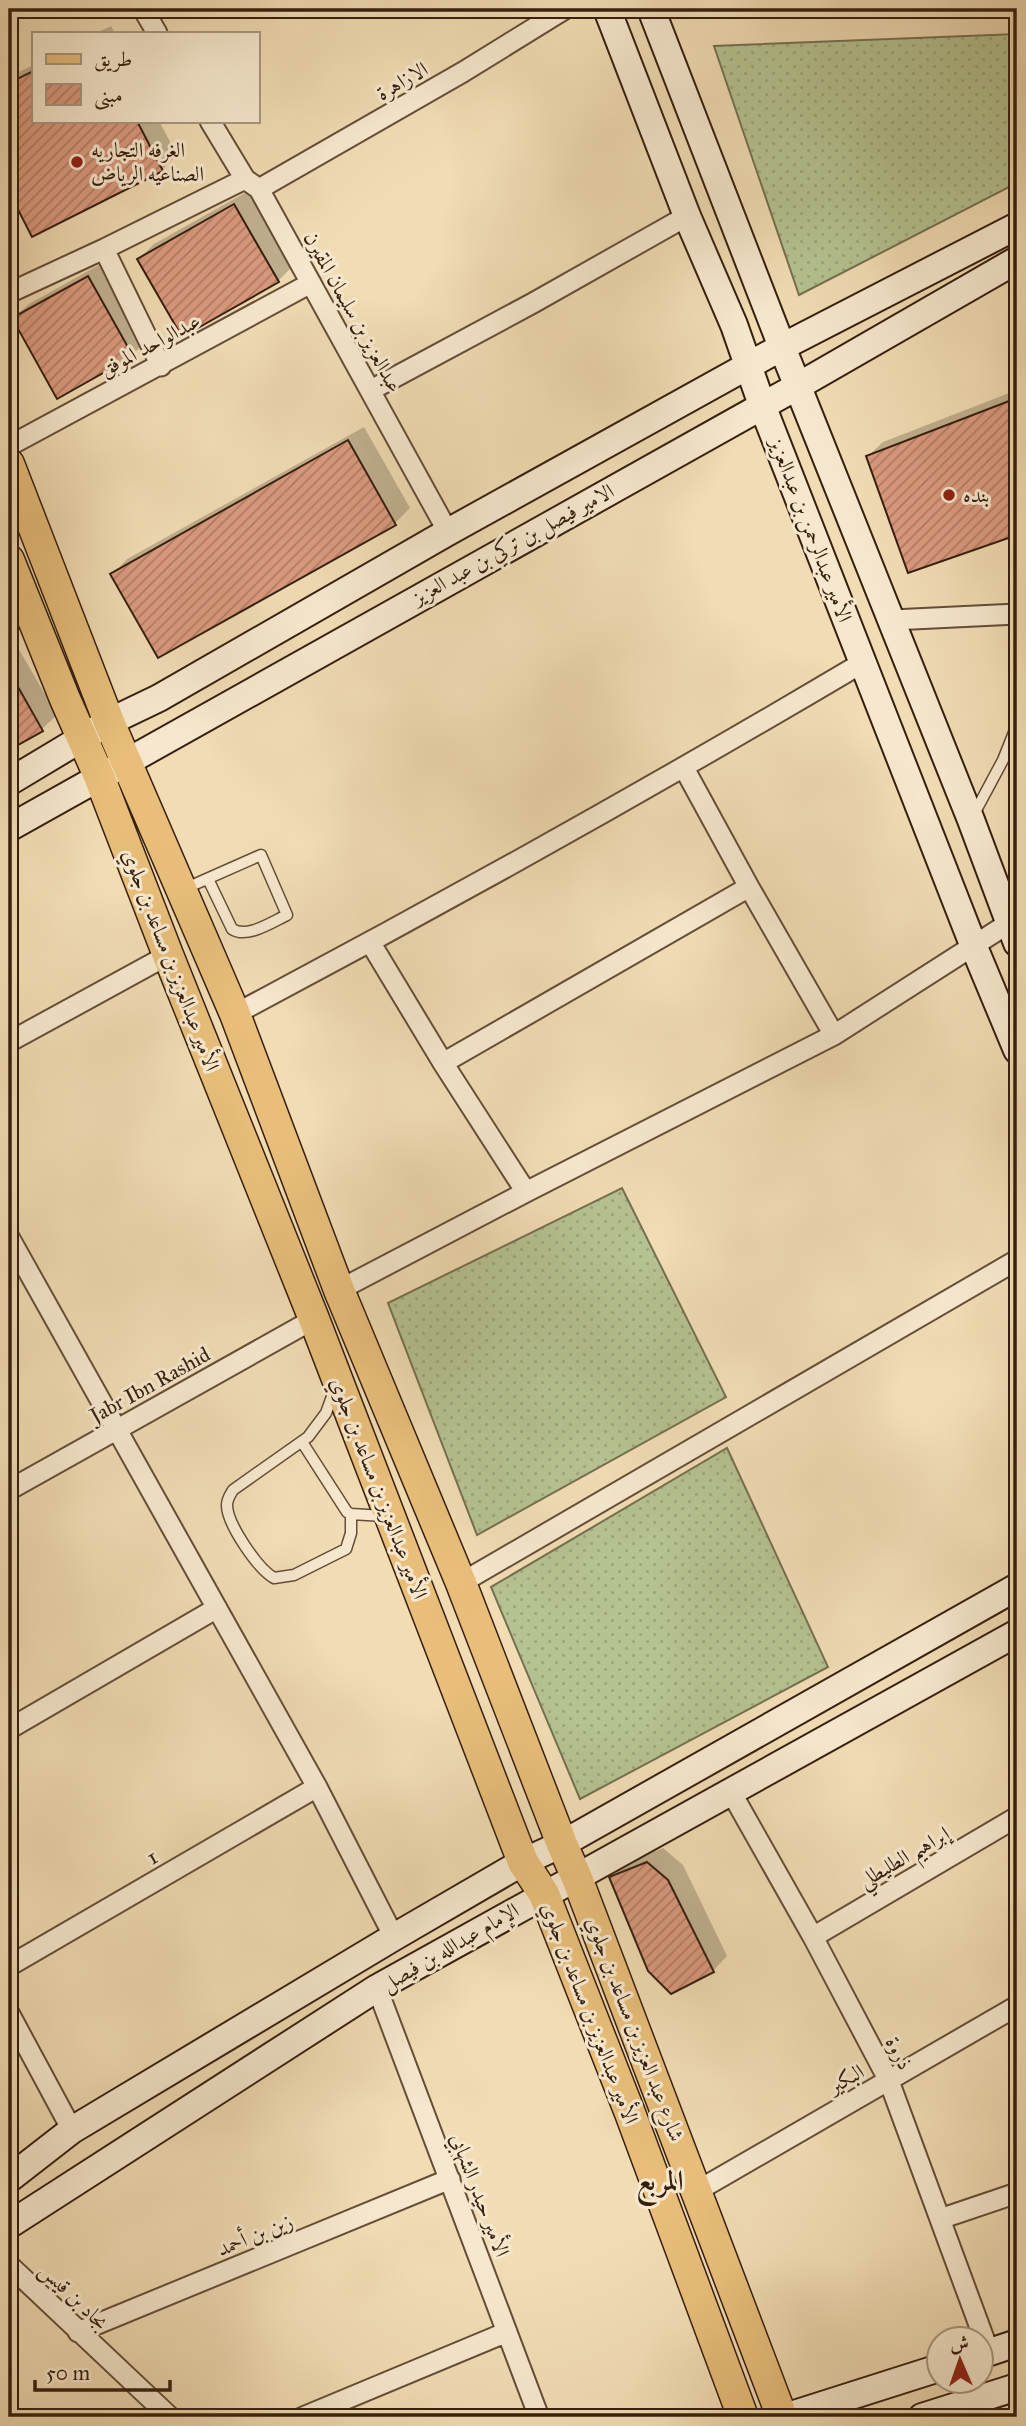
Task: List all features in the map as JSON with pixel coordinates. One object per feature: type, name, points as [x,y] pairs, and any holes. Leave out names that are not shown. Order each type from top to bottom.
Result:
[{"type":"main road","name":"الأمير عبدالعزيز بن مساعد بن جلوي","points":[[9,464],[126,761],[195,884],[235,1014],[339,1290],[461,1583],[577,1878]]},
{"type":"main road","name":"الأمير عبدالعزيز بن مساعد بن جلوي","points":[[9,560],[99,776],[314,1319],[523,1862],[544,1894],[630,2113],[743,2417]]},
{"type":"main road","name":"شارع عبد العزيز بن مساعد بن جلوي","points":[[577,1878],[784,2417]]},
{"type":"street","points":[[143,9],[157,32]]},
{"type":"street","name":"الازاهرة","points":[[9,293],[252,184],[463,72],[565,9]]},
{"type":"street","name":"الأمير عبدالرحمن بن عبدالعزيز","points":[[607,9],[687,216],[734,325],[762,405],[862,663],[1017,1050]]},
{"type":"street","points":[[651,9],[665,9]]},
{"type":"street","name":"الأمير عبدالرحمن بن عبدالعزيز","points":[[651,9],[782,348],[971,820],[1013,933]]},
{"type":"street","name":"عبدالعزيز بن سليمان المقيرن","points":[[211,122],[252,184],[311,283],[448,533]]},
{"type":"street","points":[[371,390],[687,216]]},
{"type":"street","name":"الامير فيصل بن تركي بن عبد العزيز","points":[[9,782],[109,722],[159,698],[749,366],[1017,226]]},
{"type":"street","points":[[104,249],[161,366]]},
{"type":"street","name":"الامير فيصل بن تركي بن عبد العزيز","points":[[9,828],[798,386],[1017,260]]},
{"type":"street","name":"عبدالواحد الموفق","points":[[9,446],[311,283]]},
{"type":"street","points":[[892,620],[1017,614]]},
{"type":"street","points":[[235,1014],[684,768],[862,663]]},
{"type":"street","points":[[684,768],[834,1035]]},
{"type":"street","points":[[443,1063],[749,887]]},
{"type":"street","points":[[339,1290],[834,1035],[974,947],[1013,933]]},
{"type":"street","points":[[370,942],[443,1063],[526,1192]]},
{"type":"street","points":[[9,1042],[168,955]]},
{"type":"street","points":[[9,1237],[317,1787],[394,1937]]},
{"type":"street","points":[[461,1583],[1017,1259]]},
{"type":"street","name":"Jabr Ibn Rashid","points":[[9,1490],[314,1319]]},
{"type":"street","name":"الإمام عبدالله بن فيصل","points":[[9,2179],[72,2130],[394,1937],[523,1862],[562,1844],[1017,1587]]},
{"type":"street","points":[[9,1729],[217,1608]]},
{"type":"street","name":"الإمام عبدالله بن فيصل","points":[[9,2225],[377,1988],[1017,1633]]},
{"type":"street","points":[[916,1644],[905,1655],[904,1667],[907,1673],[920,1681],[939,1676]]},
{"type":"street","points":[[834,1690],[850,1686],[864,1695],[865,1712],[858,1721]]},
{"type":"street","name":"1","points":[[9,1966],[317,1787]]},
{"type":"street","name":"ذروة","points":[[731,1792],[813,1937],[889,2081],[975,2324]]},
{"type":"street","name":"إبراهيم الطليطلي","points":[[813,1937],[1017,1817]]},
{"type":"street","name":"الأمير حيدر الشهابي","points":[[377,1988],[539,2417]]},
{"type":"street","name":"البكير","points":[[697,2191],[1017,2006]]},
{"type":"street","points":[[9,2013],[72,2130]]},
{"type":"street","name":"زين بن أحمد","points":[[78,2332],[450,2179]]},
{"type":"street","points":[[940,2219],[1017,2193]]},
{"type":"street","name":"بجاد بن قيس","points":[[9,2265],[170,2417]]},
{"type":"street","points":[[303,2417],[507,2332]]},
{"type":"street","points":[[995,2350],[1017,2343]]},
{"type":"street","points":[[784,2417],[925,2372]]},
{"type":"street","points":[[922,2417],[1017,2387]]},
{"type":"lane","points":[[971,820],[1003,760],[1017,725]]},
{"type":"lane","points":[[261,855],[287,915],[248,932],[238,933],[195,884],[261,855]]},
{"type":"lane","points":[[338,1381],[318,1426],[302,1442],[233,1490],[228,1499],[230,1520],[258,1564],[274,1578],[284,1578],[346,1549],[350,1539],[351,1514]]},
{"type":"lane","points":[[302,1442],[344,1510],[351,1514],[390,1516]]},
{"type":"green space","points":[[1017,34],[1017,183],[799,295],[714,46]]},
{"type":"green space","points":[[622,1188],[726,1397],[477,1535],[388,1303]]},
{"type":"green space","points":[[727,1448],[828,1667],[580,1799],[491,1587]]},
{"type":"building","points":[[32,72],[32,122],[138,122],[163,171],[32,237],[9,192],[9,83]]},
{"type":"building","points":[[234,204],[279,282],[182,337],[137,259]]},
{"type":"building","points":[[88,276],[133,356],[57,399],[12,318]]},
{"type":"building","name":"بنده","points":[[1017,398],[1017,535],[908,573],[866,456]]},
{"type":"building","points":[[348,440],[396,525],[158,658],[110,574]]},
{"type":"building","points":[[9,671],[43,731],[9,750]]},
{"type":"building","points":[[647,1862],[668,1880],[714,1972],[671,1994],[648,1971],[609,1877]]},
{"type":"place","name":"الغرفه التجاريه الصناعيه الرياض","points":[[77,162]]},
{"type":"place","name":"بنده","points":[[949,495]]},
{"type":"district","name":"المربع","points":[[660,2180]]}]
